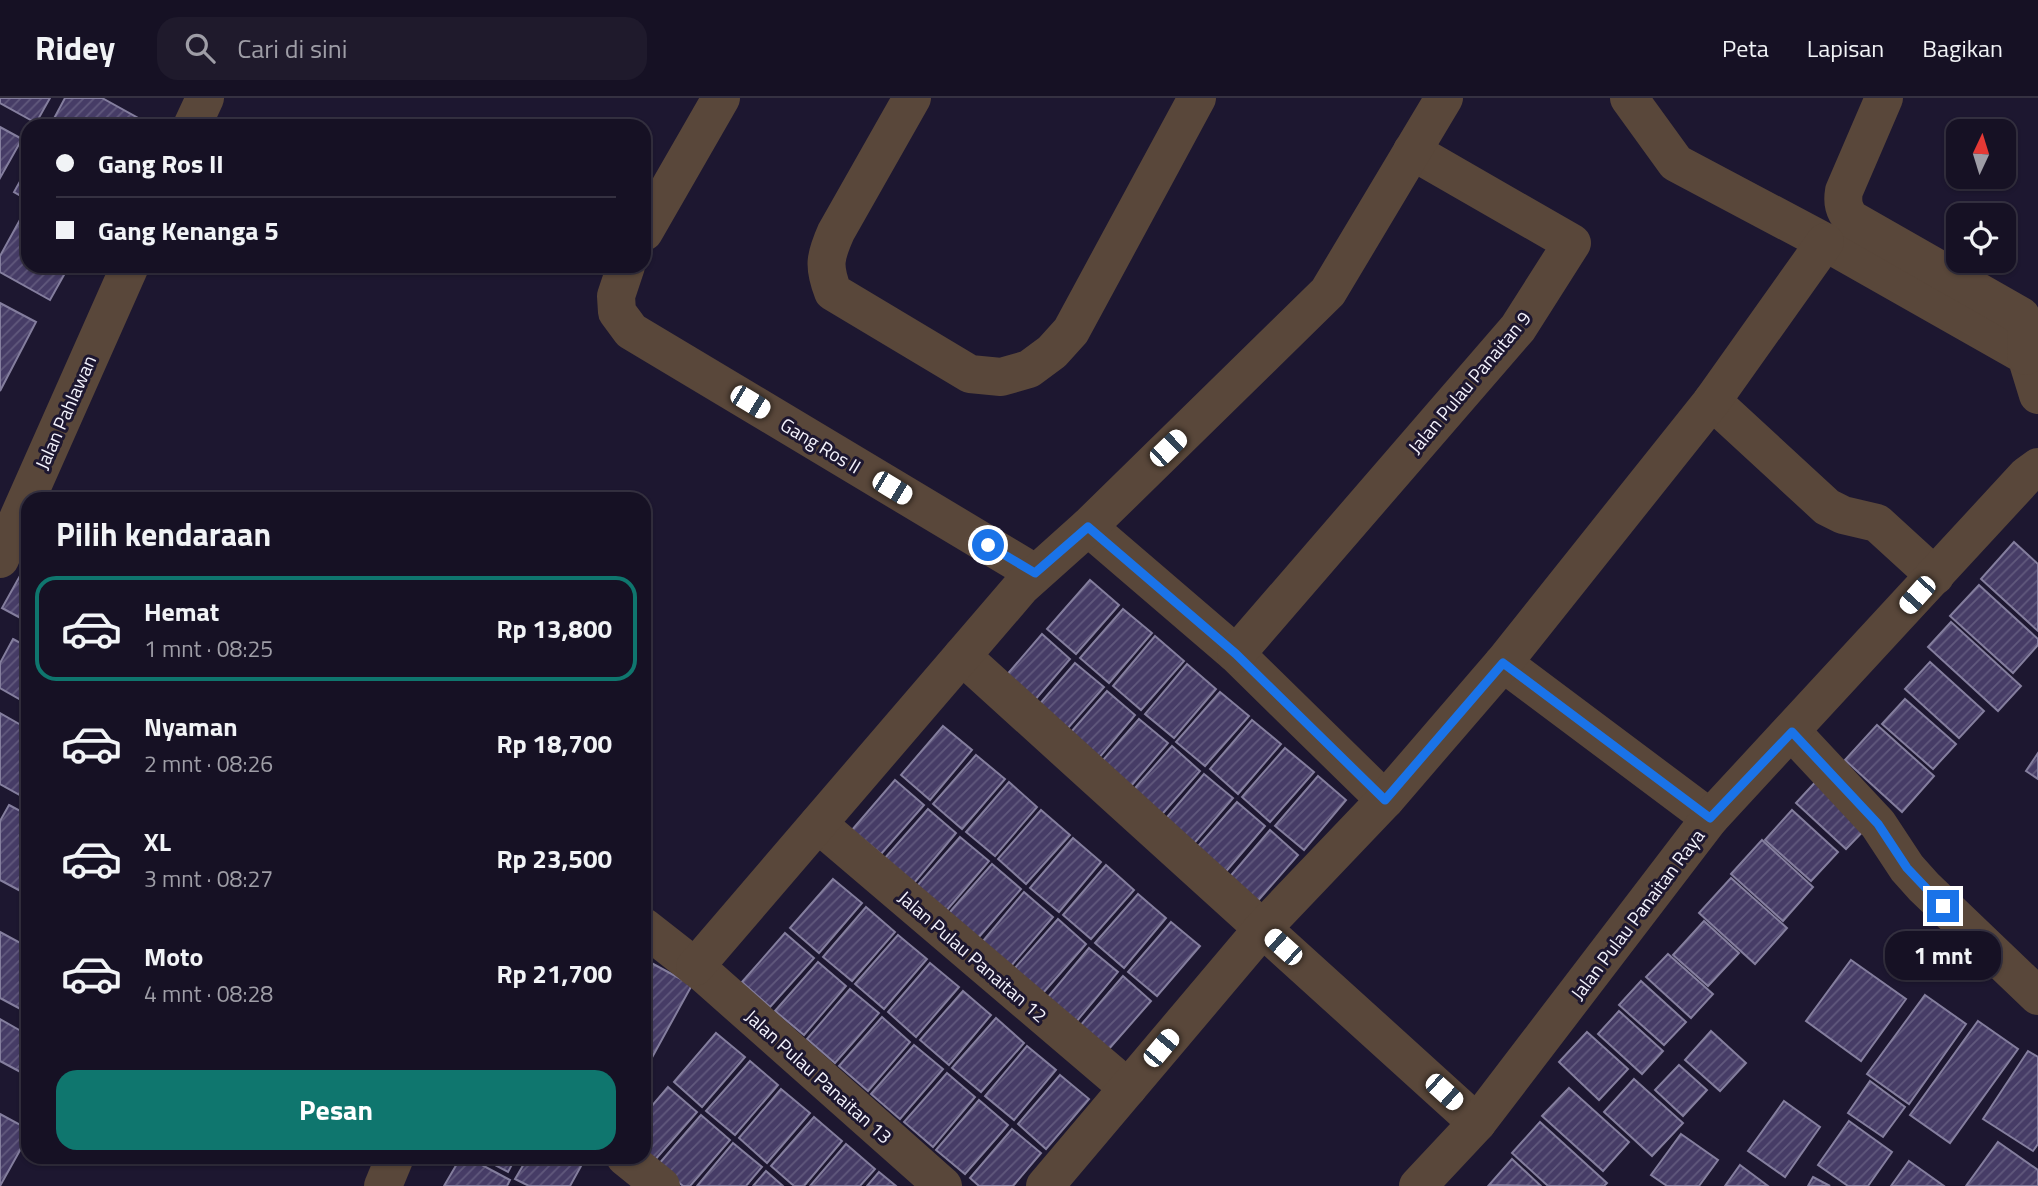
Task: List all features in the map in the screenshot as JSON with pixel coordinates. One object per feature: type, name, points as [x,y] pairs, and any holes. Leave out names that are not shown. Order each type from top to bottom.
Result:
[{"type":"street","points":[[195,119],[205,98]]},
{"type":"street","points":[[651,220],[721,98]]},
{"type":"street","points":[[912,98],[836,232],[827,252],[825,272],[833,292],[970,374],[1001,377],[1029,369],[1052,352],[1071,331],[1197,98]]},
{"type":"street","points":[[695,967],[1035,573],[1088,527],[1328,292],[1444,98]]},
{"type":"street","points":[[1629,98],[1676,163],[1825,242],[2026,356]]},
{"type":"street","points":[[1884,98],[1844,191],[1842,199],[1845,212],[1851,219],[2021,316],[2027,328],[2026,356],[2038,395]]},
{"type":"street","name":"Jalan Pulau Panaitan 9","points":[[1236,654],[1518,328],[1572,243],[1412,151]]},
{"type":"street","points":[[1045,1186],[1263,929],[1385,800],[1503,663],[1712,401],[1825,242]]},
{"type":"street","name":"Jalan Pahlawan","points":[[35,492],[127,273]]},
{"type":"street","name":"Gang Ros II","points":[[624,273],[616,296],[617,312],[631,331],[1035,573]]},
{"type":"street","points":[[1712,401],[1827,507],[1843,515],[1877,523],[1935,576]]},
{"type":"street","name":"Jalan Pulau Panaitan Raya","points":[[1418,1186],[1477,1123],[1710,818],[2027,475],[2038,467]]},
{"type":"street","name":"Jalan Pahlawan","points":[[13,544],[21,525]]},
{"type":"street","points":[[1088,527],[1236,654],[1385,800]]},
{"type":"street","points":[[962,656],[1477,1123]]},
{"type":"street","points":[[1503,663],[1710,818]]},
{"type":"street","points":[[1792,732],[1878,824],[1907,868],[1924,887],[2038,996]]},
{"type":"street","name":"Jalan Pulau Panaitan 12","points":[[818,824],[1128,1088]]},
{"type":"street","name":"Jalan Pulau Panaitan 13","points":[[651,932],[695,967],[943,1186]]},
{"type":"street","points":[[383,1186],[392,1164]]},
{"type":"street","points":[[634,1164],[661,1186]]},
{"type":"building","points":[[0,98],[50,98],[38,119],[29,119],[0,103]]},
{"type":"building","points":[[65,98],[102,98],[138,118],[138,119],[54,119]]},
{"type":"building","points":[[0,127],[21,141],[0,178]]},
{"type":"building","points":[[21,180],[21,196],[14,192]]},
{"type":"building","points":[[21,218],[21,273],[65,273],[50,300],[0,272],[0,256]]},
{"type":"building","points":[[0,303],[36,322],[0,391]]},
{"type":"building","points":[[2014,542],[2038,564],[2038,631],[1981,579]]},
{"type":"building","points":[[21,574],[21,618],[2,608]]},
{"type":"building","points":[[1090,580],[1119,605],[1076,654],[1047,629]]},
{"type":"building","points":[[1979,585],[2038,639],[2038,645],[2013,673],[1950,616]]},
{"type":"building","points":[[1123,609],[1152,633],[1109,683],[1080,658]]},
{"type":"building","points":[[1951,622],[2021,686],[1998,711],[1928,647]]},
{"type":"building","points":[[1042,634],[1070,659],[1028,708],[999,684]]},
{"type":"building","points":[[1155,636],[1184,661],[1141,710],[1113,686]]},
{"type":"building","points":[[13,639],[21,643],[21,700],[0,688],[0,663]]},
{"type":"building","points":[[1930,662],[1984,711],[1959,738],[1905,689]]},
{"type":"building","points":[[1075,663],[1104,687],[1060,737],[1032,713]]},
{"type":"building","points":[[1187,664],[1216,689],[1174,738],[1145,714]]},
{"type":"building","points":[[1107,691],[1135,715],[1093,765],[1064,740]]},
{"type":"building","points":[[1220,692],[1249,716],[1205,766],[1176,742]]},
{"type":"building","points":[[1905,699],[1956,744],[1933,769],[1882,724]]},
{"type":"building","points":[[0,713],[21,725],[21,796],[0,784]]},
{"type":"building","points":[[1139,719],[1168,743],[1125,793],[1096,768]]},
{"type":"building","points":[[1252,720],[1281,744],[1238,794],[1210,769]]},
{"type":"building","points":[[1877,725],[1934,776],[1902,812],[1845,760]]},
{"type":"building","points":[[943,726],[972,750],[930,800],[901,775]]},
{"type":"building","points":[[1172,746],[1200,771],[1157,820],[1128,796]]},
{"type":"building","points":[[1285,748],[1314,772],[1270,822],[1242,797]]},
{"type":"building","points":[[2038,753],[2038,779],[2026,771]]},
{"type":"building","points":[[976,755],[1005,779],[962,829],[933,804]]},
{"type":"building","points":[[1204,774],[1233,798],[1190,848],[1162,823]]},
{"type":"building","points":[[1318,776],[1346,800],[1304,850],[1275,826]]},
{"type":"building","points":[[1821,776],[1872,822],[1846,849],[1796,803]]},
{"type":"building","points":[[895,780],[924,805],[881,854],[852,830]]},
{"type":"building","points":[[1009,782],[1037,807],[995,856],[966,832]]},
{"type":"building","points":[[1237,802],[1265,826],[1222,876],[1193,852]]},
{"type":"building","points":[[9,805],[21,811],[21,891],[0,880],[0,821]]},
{"type":"building","points":[[928,809],[956,833],[914,883],[885,858]]},
{"type":"building","points":[[1041,810],[1070,835],[1026,884],[998,859]]},
{"type":"building","points":[[1792,810],[1838,852],[1811,881],[1765,840]]},
{"type":"building","points":[[1270,830],[1298,855],[1255,904],[1227,880]]},
{"type":"building","points":[[960,837],[989,861],[946,911],[917,886]]},
{"type":"building","points":[[1073,838],[1101,862],[1059,912],[1030,888]]},
{"type":"building","points":[[1762,840],[1813,887],[1783,921],[1731,874]]},
{"type":"building","points":[[992,864],[1021,889],[978,938],[949,913]]},
{"type":"building","points":[[1106,865],[1134,890],[1091,939],[1063,915]]},
{"type":"building","points":[[1731,878],[1787,928],[1755,964],[1699,913]]},
{"type":"building","points":[[833,879],[862,903],[819,953],[790,928]]},
{"type":"building","points":[[1024,892],[1053,917],[1011,966],[982,942]]},
{"type":"building","points":[[1138,894],[1166,918],[1124,968],[1095,943]]},
{"type":"building","points":[[866,907],[895,932],[852,981],[823,957]]},
{"type":"building","points":[[1058,919],[1086,944],[1043,993],[1014,969]]},
{"type":"building","points":[[1704,921],[1739,953],[1708,986],[1673,955]]},
{"type":"building","points":[[1171,922],[1200,946],[1157,996],[1128,972]]},
{"type":"building","points":[[0,932],[21,943],[21,1009],[0,998]]},
{"type":"building","points":[[785,933],[814,958],[770,1007],[742,982]]},
{"type":"building","points":[[898,935],[927,959],[884,1009],[855,984]]},
{"type":"building","points":[[1089,948],[1118,972],[1076,1022],[1047,998]]},
{"type":"building","points":[[1668,954],[1713,994],[1691,1018],[1646,977]]},
{"type":"building","points":[[1851,960],[1906,999],[1861,1061],[1806,1021]]},
{"type":"building","points":[[818,962],[846,986],[804,1035],[775,1011]]},
{"type":"building","points":[[651,963],[692,985],[651,1059]]},
{"type":"building","points":[[930,963],[959,987],[916,1037],[888,1012]]},
{"type":"building","points":[[1123,976],[1151,1001],[1108,1050],[1080,1026]]},
{"type":"building","points":[[1641,981],[1686,1022],[1664,1045],[1619,1005]]},
{"type":"building","points":[[850,989],[879,1013],[835,1063],[807,1039]]},
{"type":"building","points":[[963,991],[991,1015],[949,1065],[920,1040]]},
{"type":"building","points":[[1925,995],[1966,1024],[1909,1104],[1867,1074]]},
{"type":"building","points":[[1619,1011],[1663,1051],[1642,1074],[1598,1034]]},
{"type":"building","points":[[882,1017],[910,1042],[868,1091],[839,1066]]},
{"type":"building","points":[[996,1018],[1024,1043],[981,1092],[952,1068]]},
{"type":"building","points":[[0,1019],[21,1031],[21,1072],[0,1061]]},
{"type":"building","points":[[1978,1021],[2018,1049],[1950,1143],[1910,1115]]},
{"type":"building","points":[[1711,1031],[1746,1063],[1720,1091],[1685,1060]]},
{"type":"building","points":[[1587,1032],[1628,1069],[1599,1100],[1559,1062]]},
{"type":"building","points":[[716,1033],[745,1057],[702,1107],[674,1082]]},
{"type":"building","points":[[914,1045],[943,1069],[900,1119],[871,1094]]},
{"type":"building","points":[[1027,1046],[1056,1070],[1014,1120],[985,1096]]},
{"type":"building","points":[[2028,1051],[2038,1057],[2038,1144],[2033,1151],[1983,1119]]},
{"type":"building","points":[[750,1061],[778,1085],[735,1135],[706,1111]]},
{"type":"building","points":[[1679,1065],[1707,1090],[1683,1116],[1655,1090]]},
{"type":"building","points":[[947,1073],[975,1097],[933,1147],[904,1122]]},
{"type":"building","points":[[1060,1075],[1089,1099],[1046,1149],[1018,1124]]},
{"type":"building","points":[[1634,1079],[1683,1123],[1652,1156],[1604,1112]]},
{"type":"building","points":[[1870,1081],[1905,1107],[1883,1137],[1848,1113]]},
{"type":"building","points":[[668,1087],[697,1112],[654,1161],[651,1158],[651,1107]]},
{"type":"building","points":[[1569,1088],[1629,1142],[1603,1171],[1542,1116]]},
{"type":"building","points":[[781,1089],[810,1113],[767,1163],[739,1138]]},
{"type":"building","points":[[979,1100],[1008,1125],[965,1174],[936,1150]]},
{"type":"building","points":[[1784,1101],[1820,1127],[1785,1177],[1748,1151]]},
{"type":"building","points":[[0,1114],[21,1125],[21,1148],[0,1186]]},
{"type":"building","points":[[701,1115],[730,1140],[690,1186],[683,1186],[658,1165]]},
{"type":"building","points":[[814,1117],[842,1141],[804,1186],[794,1186],[771,1166]]},
{"type":"building","points":[[1849,1121],[1892,1152],[1868,1186],[1848,1186],[1818,1165]]},
{"type":"building","points":[[1540,1122],[1607,1183],[1604,1186],[1548,1186],[1512,1153]]},
{"type":"building","points":[[1012,1129],[1041,1153],[1013,1186],[979,1186],[970,1178]]},
{"type":"building","points":[[1681,1134],[1718,1160],[1699,1186],[1667,1186],[1651,1175]]},
{"type":"building","points":[[1998,1142],[2038,1170],[2038,1186],[1966,1186]]},
{"type":"building","points":[[733,1143],[762,1167],[746,1186],[697,1186]]},
{"type":"building","points":[[846,1144],[875,1169],[860,1186],[810,1186]]},
{"type":"building","points":[[1512,1159],[1541,1186],[1489,1185]]},
{"type":"building","points":[[1909,1161],[1944,1186],[1891,1186]]},
{"type":"building","points":[[457,1164],[480,1164],[510,1180],[507,1186],[444,1186]]},
{"type":"building","points":[[493,1164],[512,1164],[508,1172]]},
{"type":"building","points":[[524,1164],[582,1164],[570,1186],[529,1186],[515,1179]]},
{"type":"building","points":[[1740,1165],[1768,1186],[1725,1186]]},
{"type":"building","points":[[766,1171],[783,1186],[753,1186]]},
{"type":"building","points":[[879,1172],[896,1186],[867,1186]]},
{"type":"building","points":[[1813,1177],[1830,1186],[1808,1186]]},
{"type":"route","points":[[988,545],[1035,573],[1088,527],[1236,654],[1385,800],[1503,663],[1710,818],[1792,732],[1878,824],[1907,868],[1943,906]]}]
